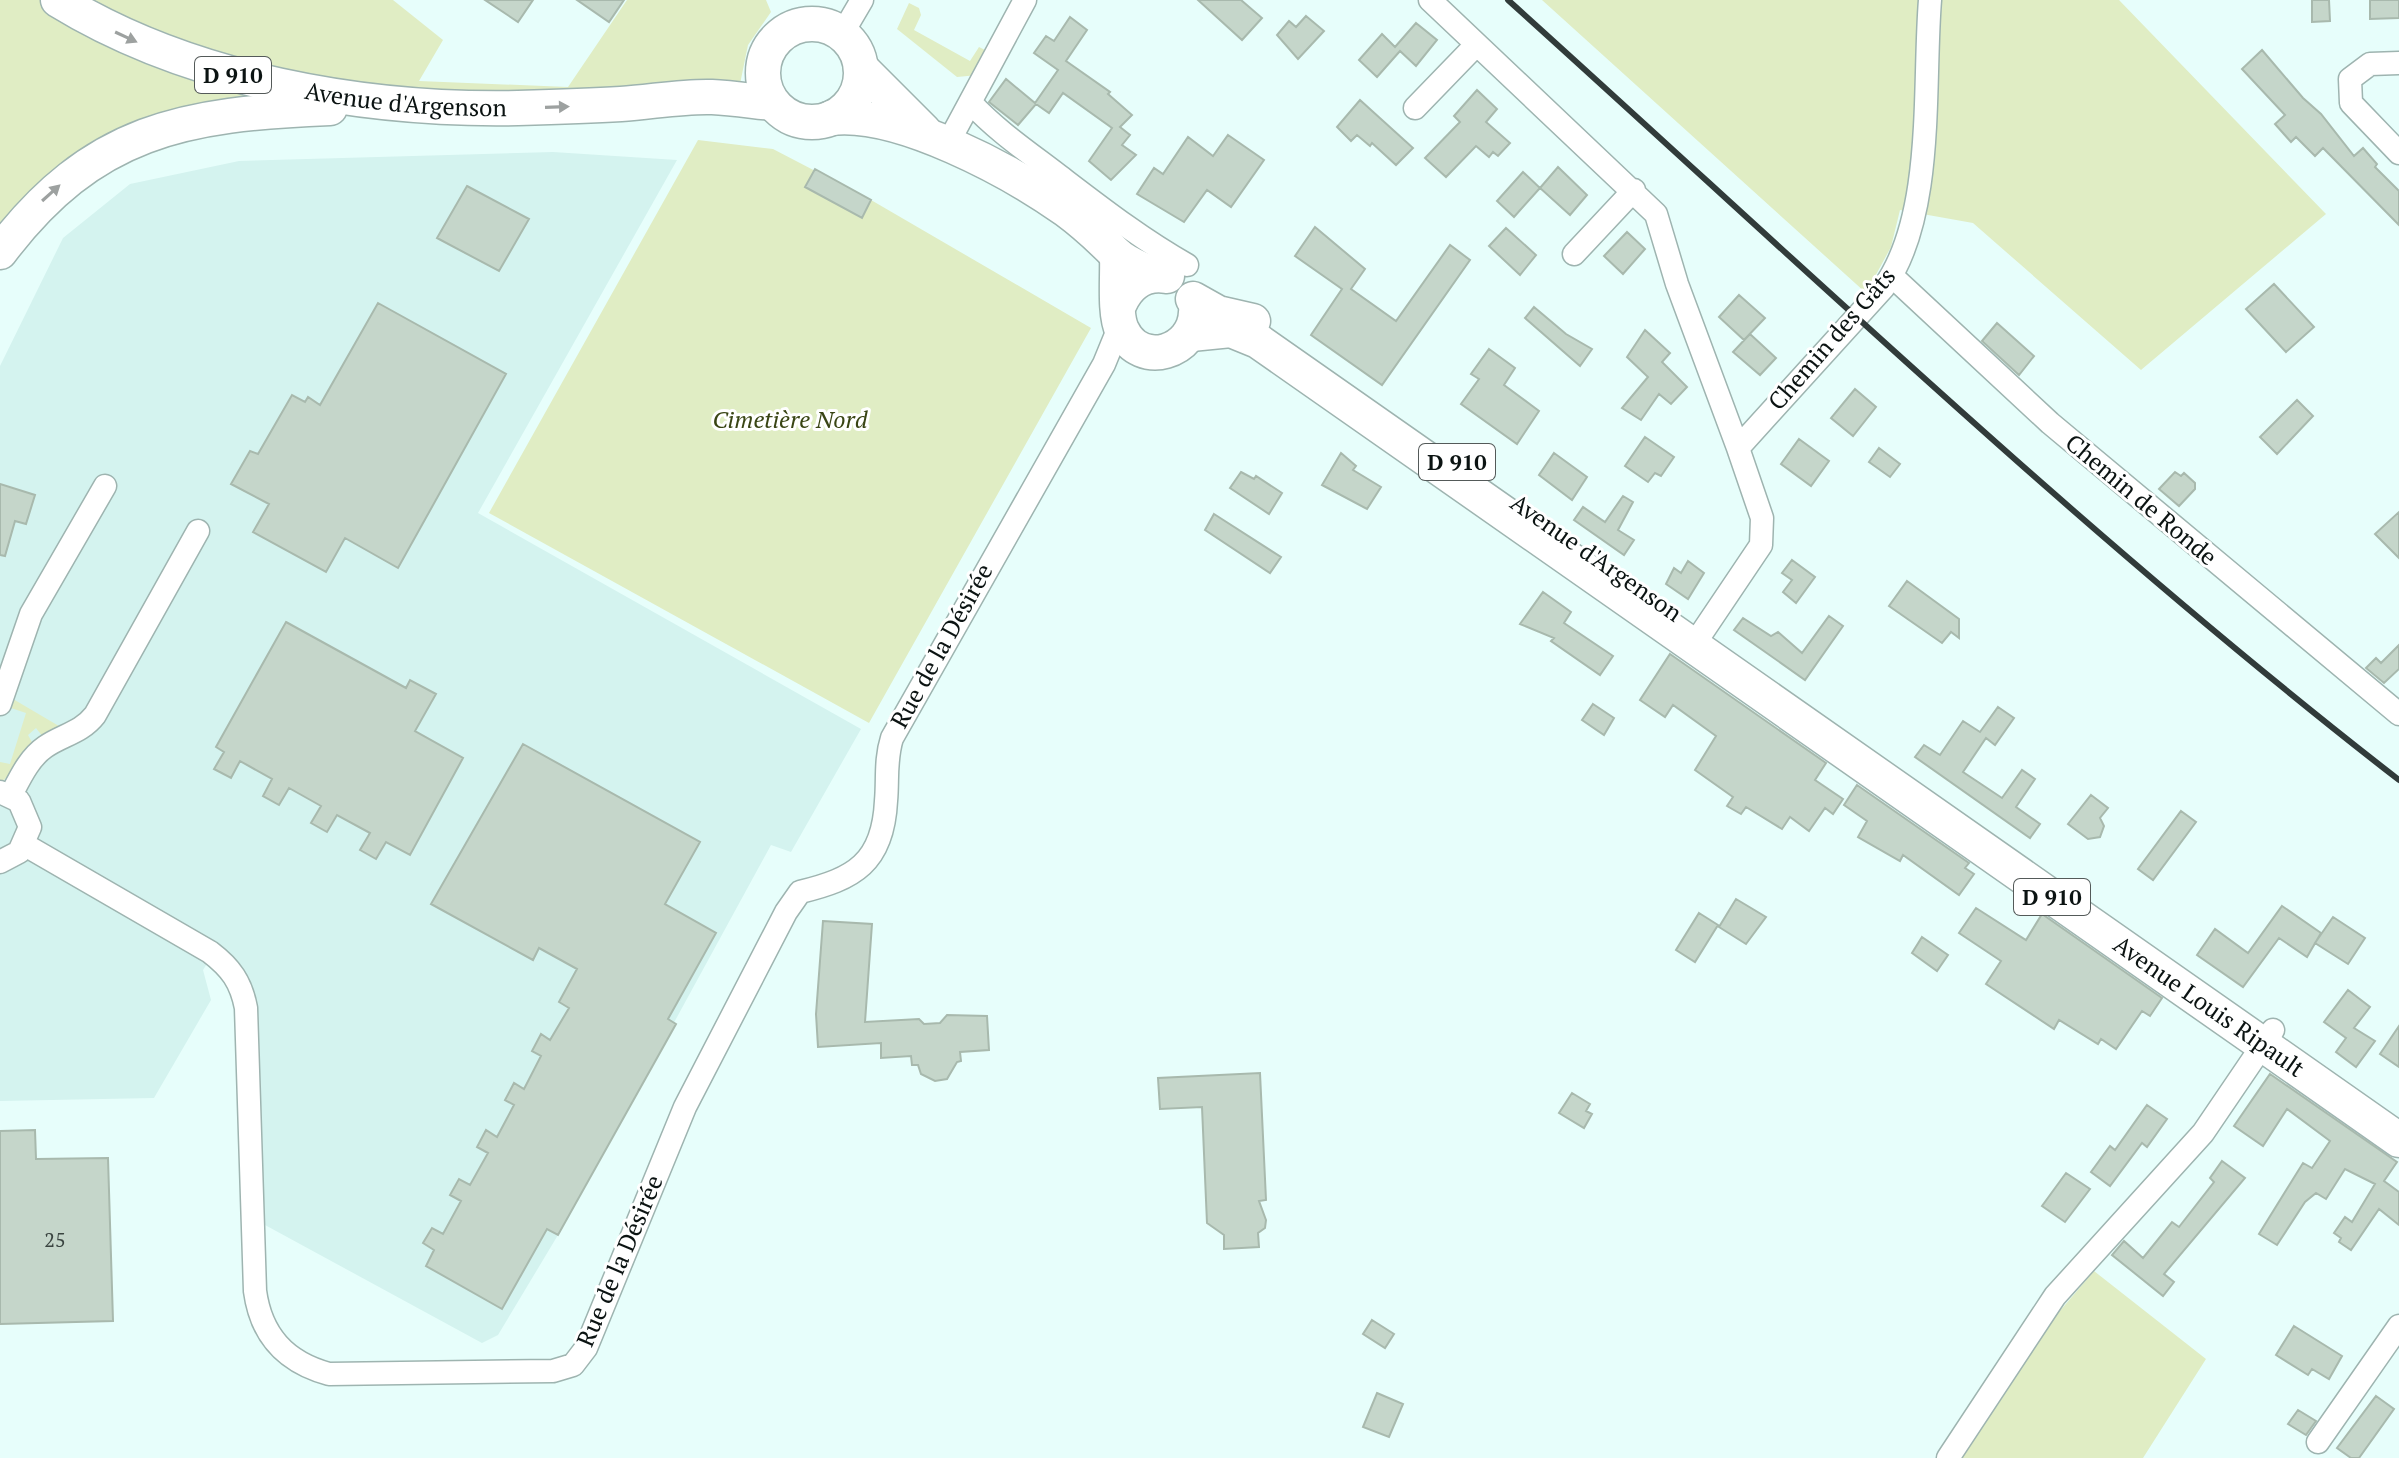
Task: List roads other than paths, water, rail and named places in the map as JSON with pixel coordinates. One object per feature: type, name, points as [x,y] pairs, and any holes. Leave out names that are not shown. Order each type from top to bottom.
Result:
[{"type":"main road","name":"Avenue d'Argenson","points":[[58,0],[136,42],[232,75],[306,90],[423,105],[525,108],[712,97],[772,103]]},
{"type":"main road","points":[[939,141],[861,68],[852,44],[814,19],[785,32],[767,52],[763,78],[772,103],[799,121],[867,117],[939,141],[1062,207],[1104,240],[1117,255],[1153,275],[1177,280],[1193,299],[1196,316],[1191,334],[1172,350],[1147,352],[1133,345],[1120,314],[1117,255]]},
{"type":"main road","points":[[831,118],[842,112],[857,92],[861,68]]},
{"type":"main road","points":[[0,252],[47,195],[80,168],[123,144],[168,127],[244,113],[423,105]]},
{"type":"main road","points":[[1120,314],[1132,284],[1153,275]]},
{"type":"main road","name":"Avenue d'Argenson","points":[[1193,299],[1218,313],[1267,328],[1704,643]]},
{"type":"main road","name":"Avenue d'Argenson","points":[[1191,334],[1231,330],[1258,341],[1704,643]]},
{"type":"main road","name":"Avenue Louis Ripault","points":[[1704,643],[2268,1038],[2399,1140]]},
{"type":"main road","name":"Avenue Louis Ripault","points":[[2268,1038],[2399,1118]]},
{"type":"street","points":[[814,19],[862,0]]},
{"type":"street","points":[[939,141],[971,103],[1025,0]]},
{"type":"street","points":[[1430,0],[1634,190],[1662,226],[1677,284],[1762,518],[1761,545],[1704,643]]},
{"type":"street","name":"Chemin des Gâts","points":[[1738,448],[1892,276],[1905,243],[1920,167],[1930,0]]},
{"type":"street","points":[[1415,108],[1476,45]]},
{"type":"street","points":[[2399,63],[2370,64],[2350,79],[2351,103],[2399,153]]},
{"type":"street","points":[[971,103],[994,126],[1099,206],[1151,245],[1187,265]]},
{"type":"street","points":[[1574,254],[1634,190]]},
{"type":"street","name":"Chemin de Ronde","points":[[1892,276],[2061,433],[2399,714]]},
{"type":"street","name":"Rue de la Désirée","points":[[25,845],[210,952],[229,967],[242,986],[246,1008],[255,1291],[264,1326],[281,1350],[303,1365],[329,1374],[553,1371],[573,1365],[586,1348],[685,1107],[786,912],[800,892],[839,883],[871,856],[886,805],[887,753],[892,738],[1104,364],[1120,314]]},
{"type":"street","points":[[1104,364],[1147,352]]},
{"type":"street","points":[[0,704],[31,614],[105,486]]},
{"type":"street","points":[[0,862],[12,858],[25,845],[28,817],[5,794],[37,754],[78,731],[95,715],[198,531]]},
{"type":"street","points":[[1948,1458],[2055,1296],[2203,1133],[2268,1038]]},
{"type":"street","points":[[2318,1442],[2399,1326]]},
{"type":"railway","points":[[1508,0],[2057,496],[2283,688],[2399,780]]},
{"type":"park label","name":"Cimetière Nord","points":[[790,420]]}]
